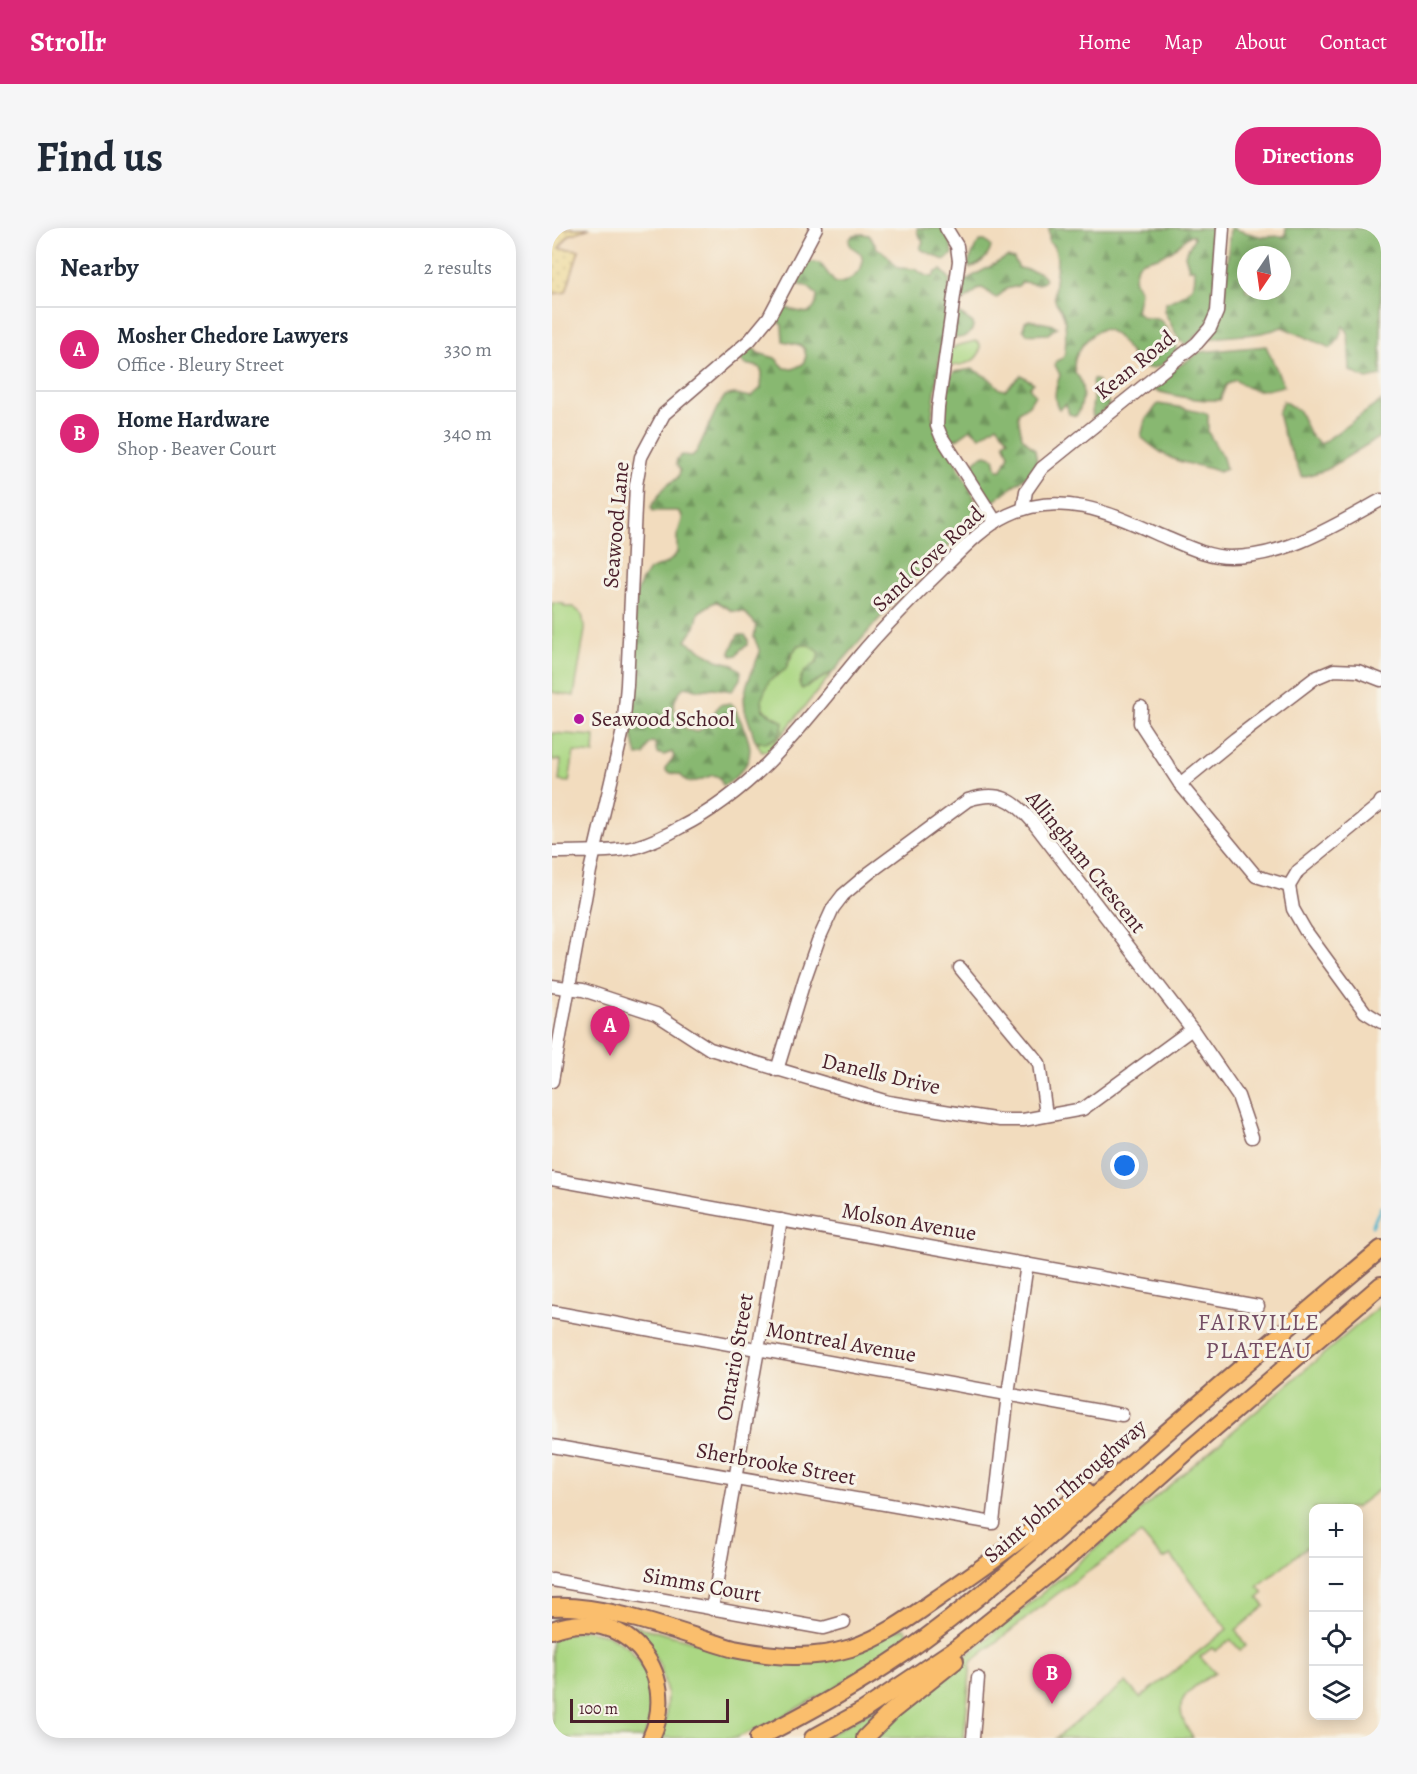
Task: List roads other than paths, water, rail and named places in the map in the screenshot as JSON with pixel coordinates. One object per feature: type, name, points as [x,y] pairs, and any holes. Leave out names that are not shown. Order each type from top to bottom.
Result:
[{"type":"highway","name":"Saint John Throughway","points":[[758,1738],[816,1709],[902,1654],[942,1625],[1039,1545],[1381,1249]]},
{"type":"highway","points":[[865,1738],[892,1711],[965,1653],[1061,1564],[1381,1285]]},
{"type":"highway","points":[[552,1607],[574,1607],[608,1612],[734,1649],[771,1656],[806,1656],[851,1648],[897,1626],[1004,1553],[1174,1426]]},
{"type":"highway","points":[[813,1738],[864,1710],[958,1647],[1061,1564]]},
{"type":"highway","points":[[555,1628],[583,1624],[606,1627],[619,1632],[642,1650],[655,1673],[659,1697],[660,1711],[651,1738]]},
{"type":"street","name":"Seawood Lane","points":[[552,1081],[595,850],[623,730],[636,485],[641,457],[664,414],[750,340],[769,317],[816,228]]},
{"type":"street","points":[[946,228],[957,246],[959,261],[937,426],[945,443],[996,522]]},
{"type":"street","name":"Kean Road","points":[[1023,509],[1026,491],[1048,462],[1197,343],[1210,328],[1216,318],[1218,306],[1223,228]]},
{"type":"street","name":"Sand Cove Road","points":[[552,852],[627,849],[651,842],[672,832],[723,803],[764,769],[884,627],[975,538],[996,522],[1023,509],[1060,505],[1084,506],[1110,513],[1196,551],[1228,557],[1261,555],[1316,535],[1381,500]]},
{"type":"street","points":[[1180,784],[1315,678],[1334,670],[1358,672],[1381,680]]},
{"type":"street","points":[[1141,706],[1140,723],[1180,784],[1256,876],[1289,886]]},
{"type":"street","name":"Allingham Crescent","points":[[777,1070],[818,941],[833,908],[843,895],[869,873],[968,800],[983,795],[999,796],[1019,806],[1192,1029]]},
{"type":"street","points":[[1381,801],[1298,871],[1289,886],[1293,909],[1305,930],[1365,1012],[1381,1022]]},
{"type":"street","points":[[960,968],[1039,1063],[1046,1116]]},
{"type":"street","name":"Danells Drive","points":[[552,986],[583,990],[656,1014],[710,1049],[777,1070],[888,1102],[1000,1120],[1023,1120],[1083,1109],[1192,1029]]},
{"type":"street","points":[[1192,1029],[1238,1096],[1252,1137]]},
{"type":"street","name":"Molson Avenue","points":[[552,1179],[1258,1306]]},
{"type":"street","name":"Ontario Street","points":[[712,1608],[781,1220]]},
{"type":"street","points":[[1008,1394],[1027,1264]]},
{"type":"street","name":"Montreal Avenue","points":[[552,1312],[1122,1414]]},
{"type":"street","name":"Sherbrooke Street","points":[[552,1446],[993,1523],[1008,1394]]},
{"type":"street","name":"Simms Court","points":[[552,1580],[823,1628],[844,1622]]},
{"type":"street","points":[[973,1738],[978,1678]]},
{"type":"waterway","points":[[1372,1226],[1381,1207]]},
{"type":"place","name":"Seawood School","points":[[579,719]]},
{"type":"place","name":"Mosher Chedore Lawyers","points":[[610,1056]]},
{"type":"place","name":"Home Hardware","points":[[1052,1704]]},
{"type":"district","name":"FAIRVILLE PLATEAU","points":[[1259,1336]]}]
